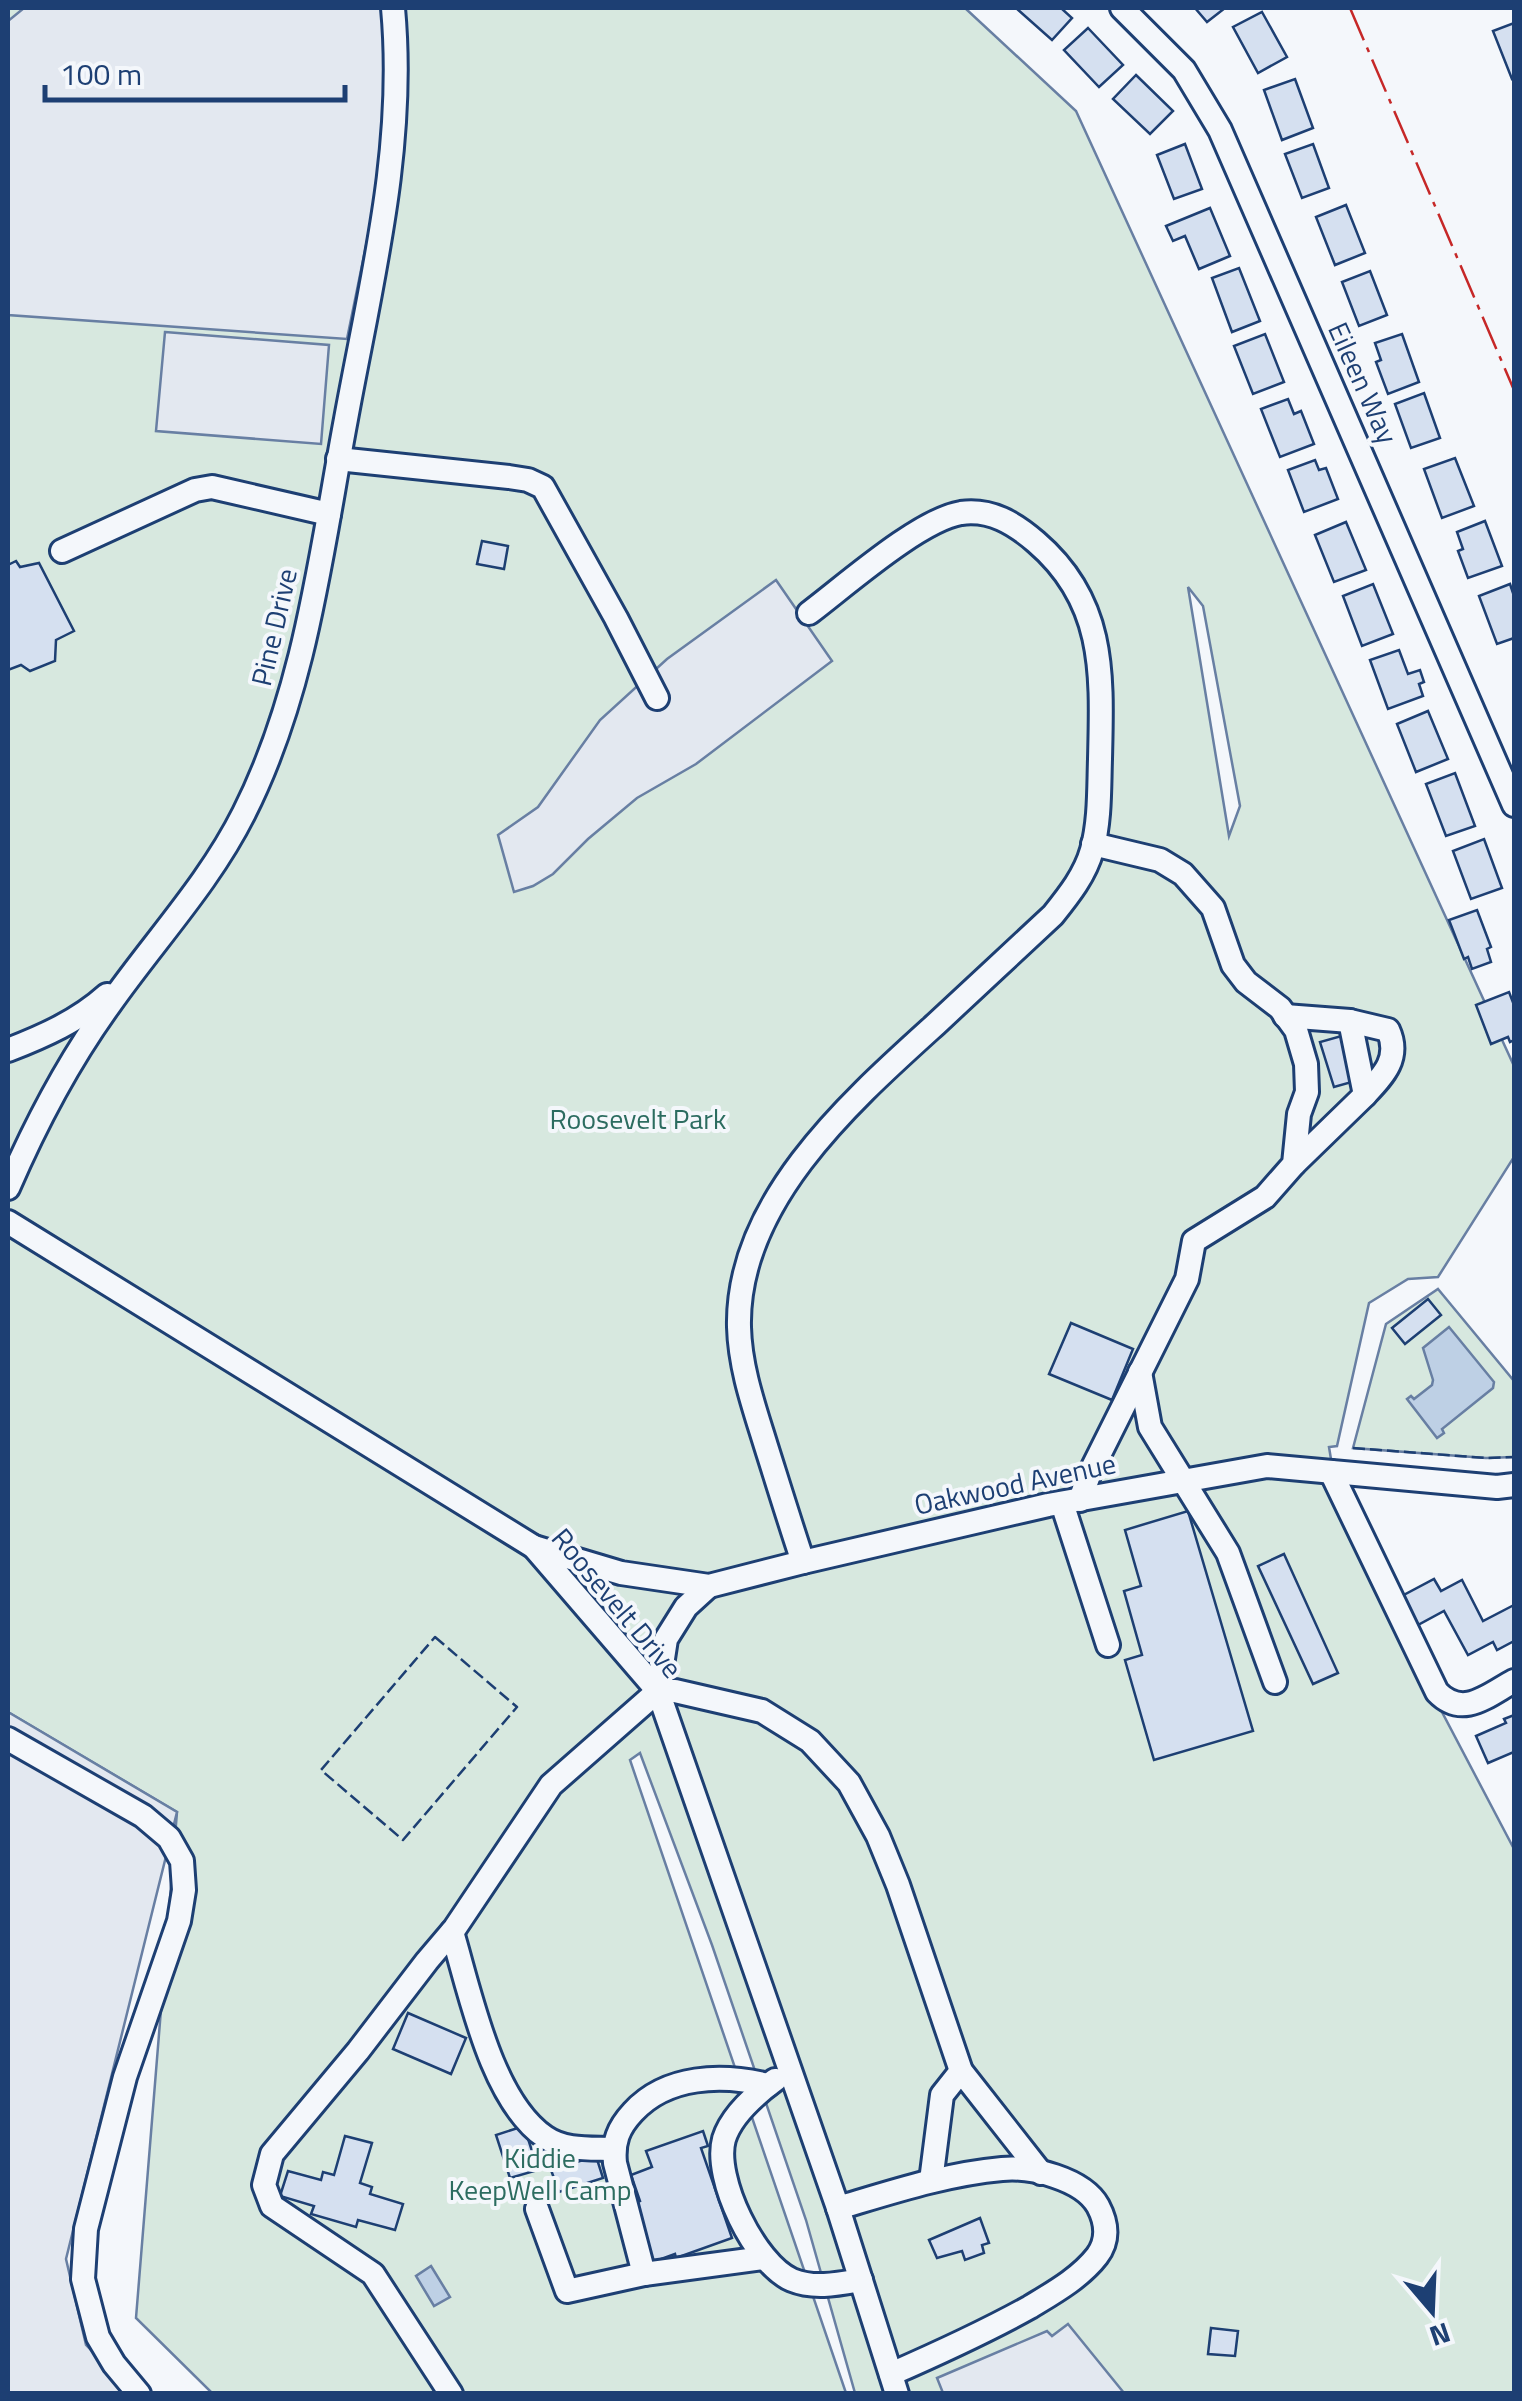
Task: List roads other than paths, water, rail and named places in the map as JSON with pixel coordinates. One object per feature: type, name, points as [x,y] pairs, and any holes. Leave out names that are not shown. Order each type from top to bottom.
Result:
[{"type":"street","name":"Pine Drive","points":[[8,1188],[54,1089],[83,1043],[222,853],[245,812],[280,725],[306,635],[390,172],[398,81],[393,8]]},
{"type":"street","name":"Eileen Way","points":[[1122,8],[1184,70],[1220,130],[1514,805]]},
{"type":"street","points":[[338,459],[509,477],[543,487],[657,698]]},
{"type":"street","points":[[62,551],[195,490],[212,487],[329,514]]},
{"type":"street","points":[[803,1562],[744,1368],[740,1293],[747,1260],[782,1191],[823,1135],[866,1088],[1053,915],[1076,887],[1093,844],[1098,816],[1102,700],[1094,628],[1082,598],[1066,571],[1021,528],[999,517],[981,512],[940,520],[907,539],[809,614]]},
{"type":"street","points":[[1093,844],[1160,860],[1183,874],[1213,908],[1232,965],[1246,982],[1280,1008],[1296,1030],[1306,1064],[1306,1092],[1299,1114],[1294,1164]]},
{"type":"street","points":[[8,1050],[67,1024],[132,973]]},
{"type":"street","points":[[1108,1645],[1070,1501],[1089,1475],[1187,1279],[1194,1241],[1265,1197],[1386,1074],[1393,1054],[1388,1030],[1350,1021],[1285,1016]]},
{"type":"street","points":[[1350,1021],[1365,1095]]},
{"type":"street","name":"Roosevelt Drive","points":[[8,1222],[534,1547],[658,1691],[838,2208],[889,2386]]},
{"type":"street","points":[[1140,1372],[1150,1426],[1228,1553],[1275,1682]]},
{"type":"street","name":"Oakwood Avenue","points":[[534,1547],[621,1573],[709,1586],[1070,1501],[1266,1466],[1497,1487],[1514,1485]]},
{"type":"street","points":[[1331,1472],[1437,1692],[1446,1701],[1460,1706],[1472,1704],[1514,1681]]},
{"type":"street","points":[[451,2394],[373,2274],[272,2206],[264,2185],[272,2154],[452,1932],[552,1785],[658,1691],[666,1639],[686,1607],[709,1586]]},
{"type":"street","points":[[658,1691],[674,1691],[762,1711],[810,1741],[849,1783],[878,1836],[898,1886],[962,2071],[1041,2173]]},
{"type":"street","points":[[8,1739],[143,1816],[168,1838],[182,1861],[184,1890],[179,1921],[125,2077],[86,2229],[83,2279],[98,2337],[139,2394]]},
{"type":"street","points":[[452,1932],[480,2029],[512,2103],[545,2137],[571,2148],[614,2149]]},
{"type":"street","points":[[790,2070],[768,2085],[735,2118],[724,2136],[724,2170],[732,2198],[764,2258],[780,2274],[814,2285],[861,2280]]},
{"type":"street","points":[[931,2181],[942,2095],[962,2071]]},
{"type":"street","points":[[644,2274],[615,2163],[619,2128],[654,2094],[692,2080],[749,2080],[768,2085]]},
{"type":"street","points":[[838,2208],[931,2181],[1006,2168],[1054,2175],[1079,2186],[1098,2206],[1106,2226],[1106,2240],[1098,2255],[1054,2293],[889,2386]]},
{"type":"street","points":[[537,2208],[567,2291],[644,2274],[764,2258]]},
{"type":"water","points":[[1449,1327],[1494,1382],[1493,1388],[1442,1429],[1444,1433],[1437,1438],[1407,1399],[1414,1399],[1432,1385],[1423,1348]]},
{"type":"water","points":[[431,2266],[450,2297],[434,2306],[416,2276]]},
{"type":"park label","name":"Roosevelt Park","points":[[638,1119]]},
{"type":"park label","name":"Kiddie KeepWell Camp","points":[[540,2174]]}]
